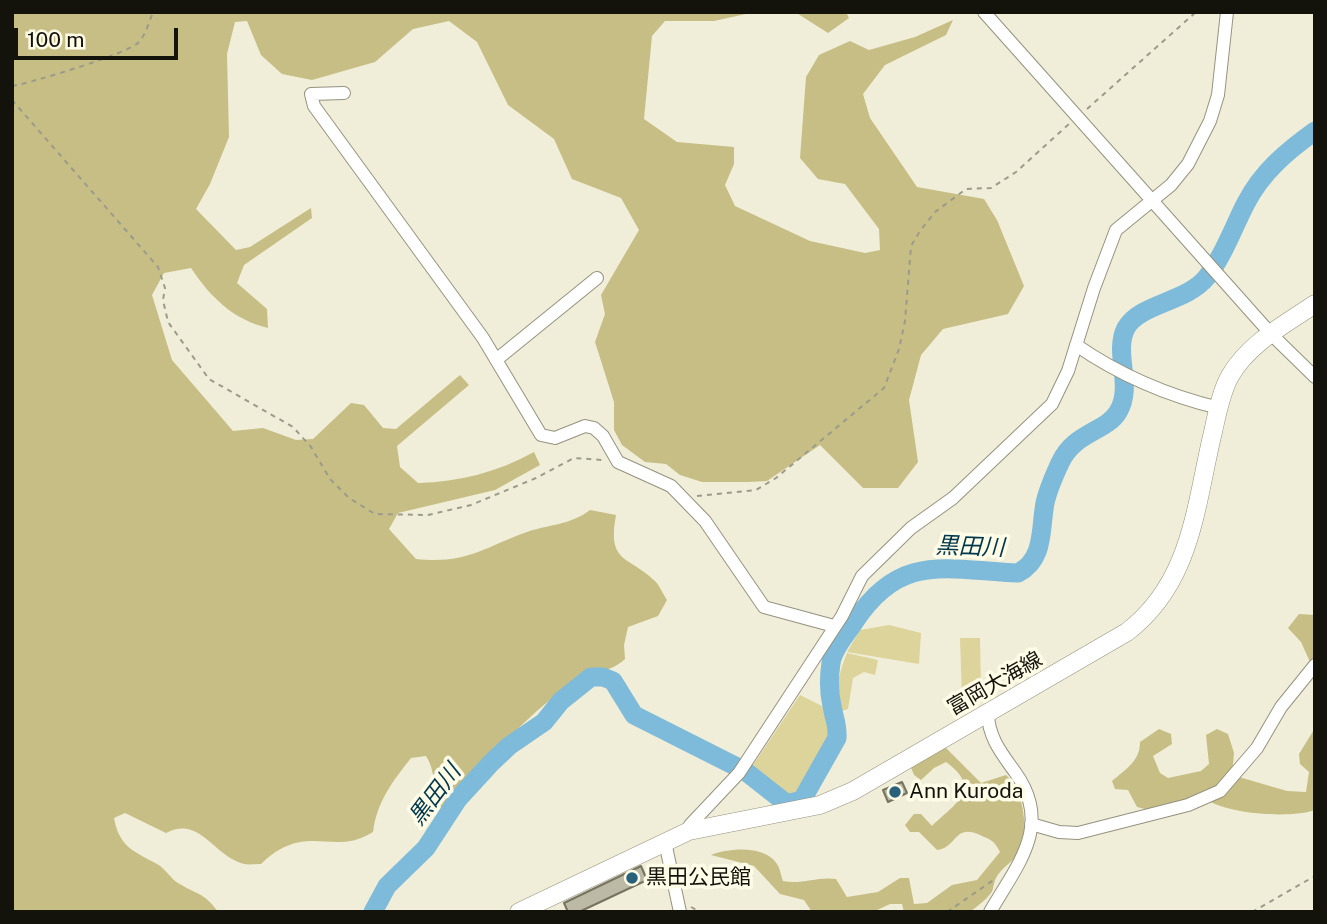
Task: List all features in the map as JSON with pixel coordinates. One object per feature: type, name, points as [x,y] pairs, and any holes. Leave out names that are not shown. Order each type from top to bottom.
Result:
[{"type":"main road","name":"富岡大海線","points":[[519,912],[689,831],[820,805],[888,773],[1127,632],[1150,615],[1176,577],[1219,408],[1230,376],[1248,353],[1315,304]]},
{"type":"street","points":[[984,12],[1208,260],[1271,334],[1315,377]]},
{"type":"street","points":[[689,831],[690,825],[742,769],[834,626],[862,576],[911,528],[953,498],[1052,404],[1064,380],[1116,230],[1154,200],[1188,164],[1210,121],[1218,95],[1227,12]]},
{"type":"street","points":[[344,93],[311,94],[314,106],[496,360],[510,388],[541,435],[555,438],[585,426],[594,428],[603,436],[618,462],[671,486],[687,499],[734,560],[764,607],[834,626]]},
{"type":"street","points":[[496,360],[597,278]]},
{"type":"street","points":[[1076,345],[1124,373],[1190,401],[1219,408]]},
{"type":"street","points":[[1031,824],[1059,832],[1078,833],[1208,798],[1236,776],[1257,748],[1287,698],[1315,665]]},
{"type":"street","points":[[988,713],[988,724],[998,750],[1027,790],[1031,824],[1025,857],[990,912]]},
{"type":"street","points":[[665,842],[680,912]]},
{"type":"path","points":[[12,86],[37,81],[127,51],[139,42],[153,12]]},
{"type":"path","points":[[687,499],[756,490],[776,478],[884,388],[901,340],[911,246],[935,212],[966,189],[991,188],[1016,172],[1196,12]]},
{"type":"path","points":[[12,100],[159,267],[165,288],[163,300],[168,322],[209,379],[293,427],[312,447],[330,479],[349,498],[375,514],[428,515],[471,505],[537,478],[574,458],[618,462]]},
{"type":"path","points":[[947,912],[1004,873]]},
{"type":"path","points":[[1252,912],[1315,876]]},
{"type":"shaded area","points":[[12,12],[755,12],[714,21],[665,21],[652,36],[644,119],[677,142],[734,147],[734,164],[725,185],[735,206],[810,241],[865,253],[880,250],[879,229],[845,184],[818,179],[800,158],[806,77],[819,55],[850,41],[869,50],[915,37],[953,20],[946,35],[885,65],[863,94],[870,118],[917,187],[984,199],[997,220],[1024,286],[1008,314],[943,329],[921,355],[909,400],[918,462],[898,488],[863,488],[820,445],[767,481],[702,482],[680,475],[666,464],[645,462],[622,445],[614,430],[614,402],[595,342],[605,314],[601,295],[639,230],[621,198],[572,179],[554,139],[508,105],[477,42],[449,21],[413,29],[375,62],[312,80],[282,74],[261,55],[247,21],[235,22],[227,54],[229,137],[210,184],[196,209],[236,250],[250,247],[311,208],[312,218],[244,265],[237,283],[267,309],[268,328],[244,319],[224,306],[191,268],[164,273],[152,295],[172,360],[233,431],[263,428],[296,440],[313,439],[351,403],[364,405],[383,428],[396,429],[460,375],[469,385],[397,446],[400,467],[418,483],[478,475],[534,452],[540,465],[495,490],[398,513],[389,529],[416,559],[448,559],[473,554],[524,533],[574,519],[590,510],[616,515],[614,542],[617,551],[655,581],[667,600],[658,616],[628,627],[624,645],[625,659],[612,668],[573,682],[538,710],[485,762],[441,816],[432,770],[426,756],[411,758],[392,783],[378,811],[373,832],[345,842],[306,841],[292,844],[277,851],[261,864],[244,864],[233,860],[188,829],[166,833],[125,813],[114,818],[124,842],[135,852],[160,866],[178,883],[204,897],[218,912],[12,912]]},
{"type":"shaded area","points":[[795,12],[846,12],[849,18],[828,33]]},
{"type":"shaded area","points":[[1299,614],[1315,615],[1315,673],[1301,642],[1288,628]]},
{"type":"shaded area","points":[[889,625],[921,633],[919,664],[847,652],[860,630]]},
{"type":"shaded area","points":[[960,638],[980,638],[981,691],[962,698]]},
{"type":"shaded area","points":[[847,653],[878,660],[875,675],[864,672],[853,678],[848,709],[842,711],[838,682]]},
{"type":"shaded area","points":[[800,695],[822,706],[831,733],[826,749],[801,791],[790,795],[751,768]]},
{"type":"shaded area","points":[[1315,728],[1315,810],[1304,813],[1240,811],[1212,803],[1203,797],[1149,810],[1137,807],[1128,790],[1115,789],[1112,781],[1135,760],[1140,742],[1159,729],[1171,734],[1172,744],[1153,756],[1160,773],[1168,778],[1201,771],[1209,764],[1206,735],[1217,729],[1228,734],[1234,753],[1232,775],[1287,791],[1306,792],[1309,772],[1300,764],[1299,754]]},
{"type":"shaded area","points":[[944,746],[981,783],[1006,775],[1017,791],[1023,812],[1024,834],[1018,853],[998,874],[991,893],[970,912],[904,912],[902,904],[890,904],[873,912],[812,912],[804,900],[780,894],[754,866],[711,855],[737,850],[756,851],[777,864],[783,881],[836,879],[847,897],[878,892],[900,878],[909,878],[914,904],[927,903],[952,885],[977,880],[1000,852],[992,841],[972,832],[965,832],[944,848],[937,850],[919,832],[910,832],[905,825],[914,814],[921,814],[932,826],[962,796],[963,780],[946,762],[934,768],[921,780],[914,775],[910,765]]},
{"type":"building","name":"Ann Kuroda","points":[[902,782],[907,793],[888,802],[883,790]]},
{"type":"building","points":[[641,866],[647,880],[579,912],[568,912],[564,903]]},
{"type":"waterway","name":"黒田川","points":[[373,912],[387,886],[426,848],[458,799],[491,763],[509,746],[544,722],[561,701],[591,677],[603,677],[613,681],[634,715],[745,771],[787,804],[802,800],[837,738],[830,690],[831,663],[837,647],[855,621],[872,599],[890,584],[908,575],[947,569],[1018,573],[1027,567],[1037,552],[1046,498],[1060,463],[1073,445],[1113,419],[1118,412],[1124,391],[1122,348],[1126,328],[1141,313],[1187,293],[1206,278],[1218,261],[1246,203],[1260,181],[1285,154],[1315,131]]},
{"type":"place","name":"Ann Kuroda","points":[[895,792]]},
{"type":"place","name":"黒田公民館","points":[[632,878]]}]
